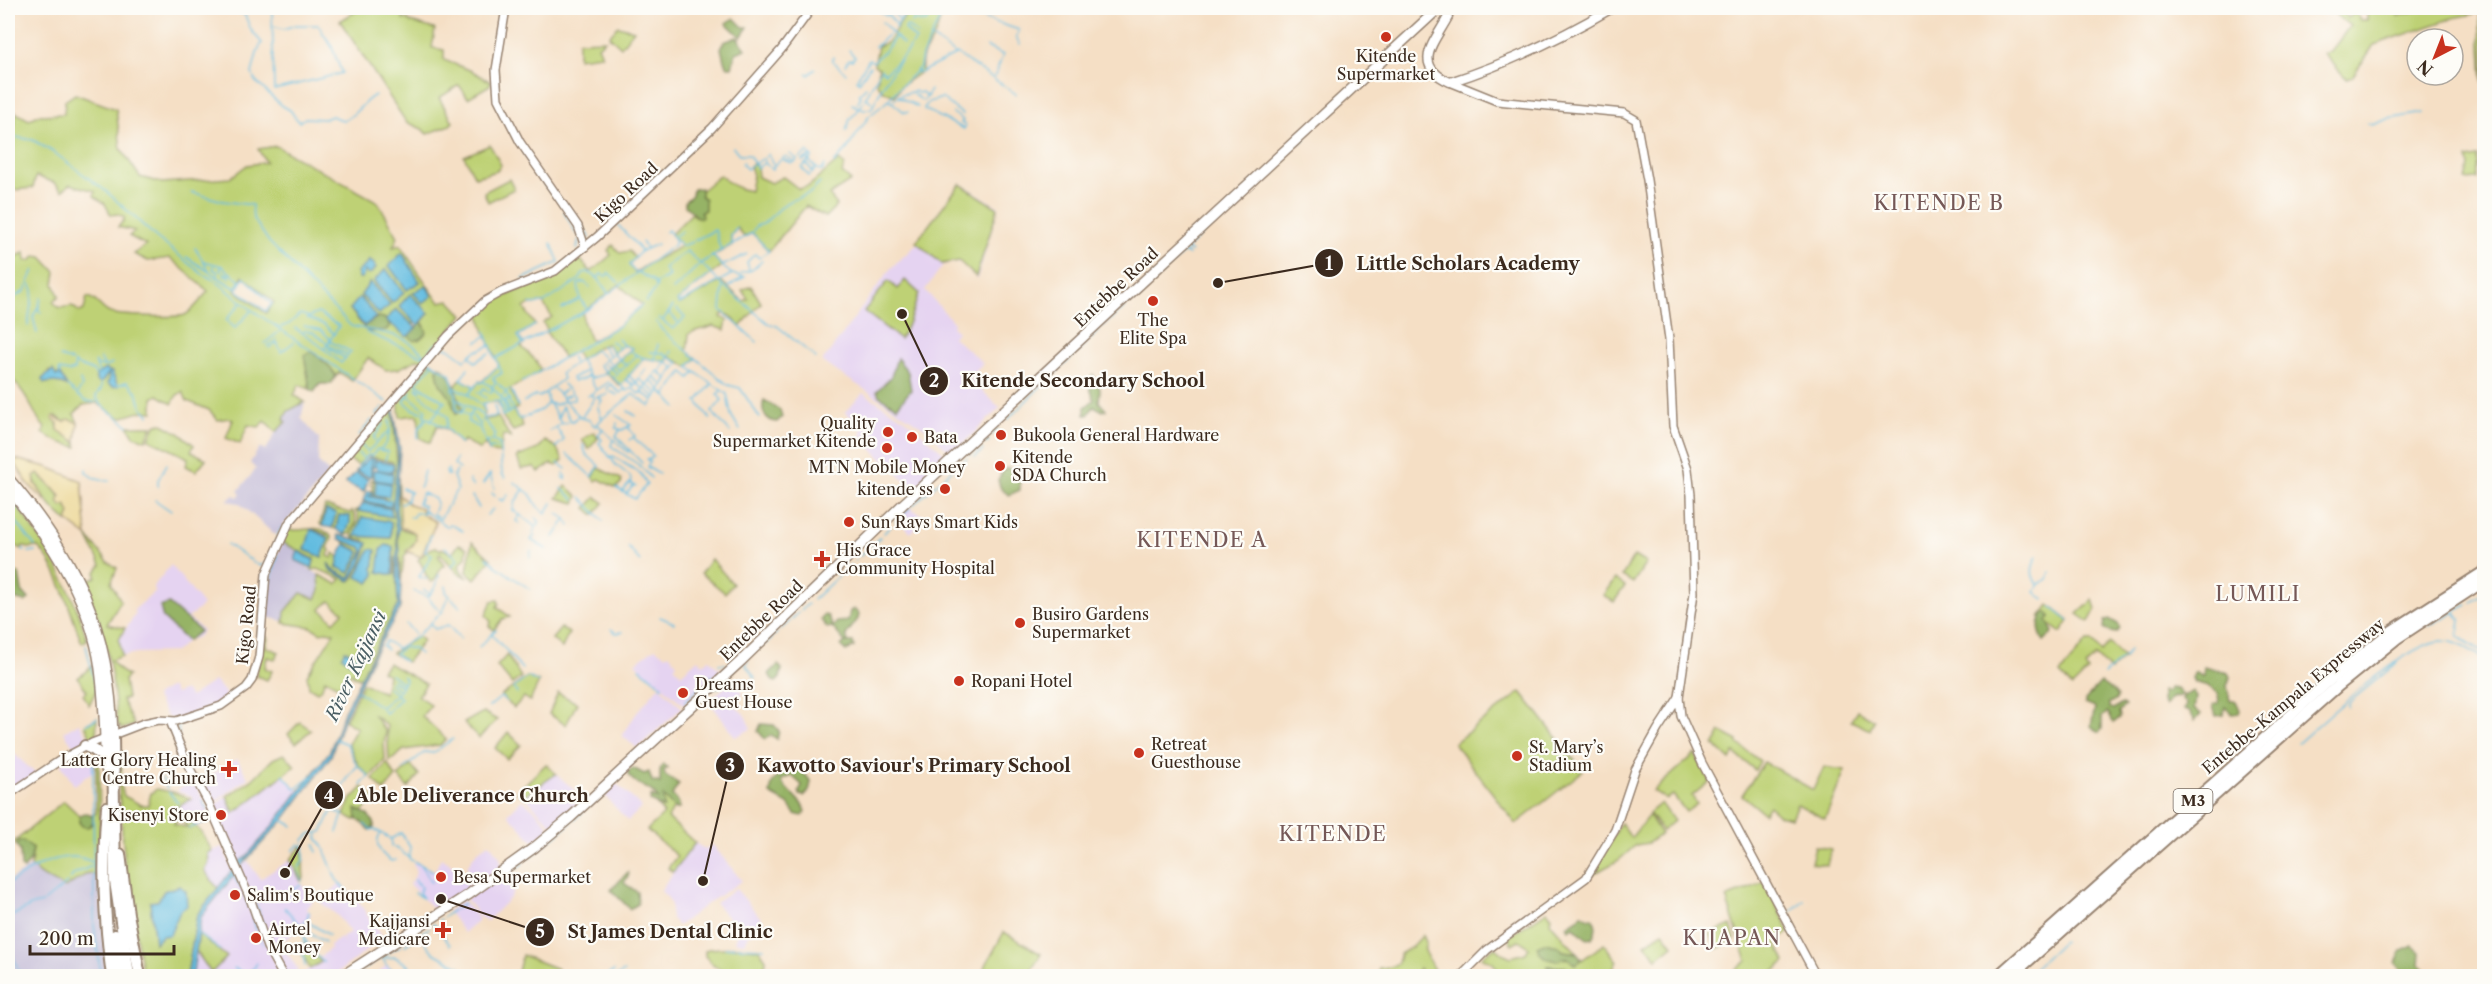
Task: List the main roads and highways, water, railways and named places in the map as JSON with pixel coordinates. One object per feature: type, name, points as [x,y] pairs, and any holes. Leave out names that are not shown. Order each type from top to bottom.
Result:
[{"type":"highway","name":"Entebbe-Kampala Expressway","points":[[1998,976],[2331,679],[2392,631],[2484,572]]},
{"type":"highway","name":"Entebbe-Kampala Expressway","points":[[2011,976],[2198,808],[2348,678],[2411,628],[2484,581]]},
{"type":"highway","points":[[114,735],[106,759],[115,881],[129,976]]},
{"type":"highway","points":[[112,976],[104,882],[114,735]]},
{"type":"highway","points":[[85,746],[99,752],[106,759]]},
{"type":"highway","points":[[110,808],[111,897],[121,976]]},
{"type":"highway","points":[[110,808],[140,976]]},
{"type":"main road","points":[[1441,8],[1448,12],[1448,17],[1431,45],[1428,56],[1432,70],[1450,82],[1503,62],[1568,32],[1612,8]]},
{"type":"main road","name":"Entebbe Road","points":[[342,976],[474,891],[535,847],[571,817],[941,469],[1441,8]]},
{"type":"main road","points":[[8,478],[45,524],[74,579],[98,658],[104,696],[114,735]]},
{"type":"main road","points":[[8,488],[39,527],[89,604],[102,651],[112,705],[114,735]]},
{"type":"water","points":[[402,253],[420,282],[407,290],[389,266]]},
{"type":"water","points":[[369,260],[376,268],[371,273],[367,274],[365,271],[362,278],[359,278],[357,273],[366,266]]},
{"type":"water","points":[[386,269],[404,293],[392,303],[374,281]]},
{"type":"water","points":[[370,282],[390,305],[379,314],[361,295]]},
{"type":"water","points":[[426,285],[432,296],[423,303],[413,293]]},
{"type":"water","points":[[410,294],[429,313],[418,326],[399,306]]},
{"type":"water","points":[[360,297],[376,317],[364,326],[350,309]]},
{"type":"water","points":[[396,309],[416,328],[407,337],[386,320]]},
{"type":"water","points":[[105,369],[112,372],[118,386],[113,387],[107,383],[109,373],[101,383],[96,381],[96,375]]},
{"type":"water","points":[[53,370],[56,376],[60,374],[67,386],[56,382],[44,383],[42,379]]},
{"type":"water","points":[[393,405],[400,449],[396,510],[399,529],[397,539],[393,503],[398,453],[393,414],[390,409]]},
{"type":"water","points":[[371,458],[371,476],[369,477],[356,471]]},
{"type":"water","points":[[372,459],[375,459],[375,463],[377,460],[394,464],[392,472],[378,470],[375,466],[372,469]]},
{"type":"water","points":[[378,470],[393,474],[392,483],[375,480],[372,471]]},
{"type":"water","points":[[356,473],[368,479],[364,492],[345,483]]},
{"type":"water","points":[[376,481],[391,484],[389,497],[375,495]]},
{"type":"water","points":[[367,491],[373,492],[373,495],[368,496],[391,501],[391,507],[363,501]]},
{"type":"water","points":[[363,503],[391,509],[392,517],[358,511]]},
{"type":"water","points":[[326,510],[336,513],[332,528],[322,526]]},
{"type":"water","points":[[339,515],[350,516],[345,535],[336,529]]},
{"type":"water","points":[[362,517],[391,522],[391,538],[355,536]]},
{"type":"water","points":[[311,529],[329,538],[322,557],[305,550]]},
{"type":"water","points":[[338,535],[368,543],[360,565],[350,581],[330,570],[328,563],[332,569],[349,578],[363,552],[361,547],[339,539]]},
{"type":"water","points":[[397,539],[400,549],[398,562],[401,582],[400,608],[373,657],[343,720],[331,756],[284,819],[239,868],[237,863],[246,857],[272,827],[330,751],[345,709],[398,605]]},
{"type":"water","points":[[345,544],[360,552],[349,573],[337,567]]},
{"type":"water","points":[[386,545],[393,547],[393,575],[378,572],[381,549]]},
{"type":"water","points":[[370,549],[376,550],[373,569],[375,575],[369,583],[357,577]]},
{"type":"water","points":[[298,551],[314,560],[312,568],[295,560]]},
{"type":"water","points":[[345,650],[360,659],[359,662],[352,664],[342,656]]},
{"type":"water","points":[[232,870],[235,874],[201,917],[193,972],[187,976],[197,915]]},
{"type":"water","points":[[180,886],[186,891],[187,906],[180,911],[170,935],[162,936],[155,943],[150,902],[158,901],[164,891]]},
{"type":"waterway","points":[[233,8],[245,15]]},
{"type":"waterway","points":[[242,8],[251,30],[262,43],[252,73],[255,81],[282,106],[290,110],[299,122],[305,118],[324,119],[332,116],[343,121],[375,95]]},
{"type":"waterway","points":[[272,8],[274,90],[342,73],[331,45],[321,30]]},
{"type":"waterway","points":[[876,8],[886,16]]},
{"type":"waterway","points":[[882,8],[895,23]]},
{"type":"waterway","points":[[889,8],[899,19]]},
{"type":"waterway","points":[[895,28],[908,8]]},
{"type":"waterway","points":[[912,23],[914,20],[926,22],[937,8]]},
{"type":"waterway","points":[[834,163],[847,149],[869,116],[920,67],[922,56],[945,8]]},
{"type":"waterway","points":[[970,8],[986,19],[1019,30],[1016,37],[1020,44]]},
{"type":"waterway","points":[[1450,8],[1453,14]]},
{"type":"waterway","points":[[1391,59],[1441,13],[1444,15]]},
{"type":"waterway","points":[[882,22],[903,44]]},
{"type":"waterway","points":[[273,26],[284,29],[295,25],[318,25],[322,30]]},
{"type":"waterway","points":[[852,104],[864,110],[872,108],[891,72],[916,40],[905,29],[907,26],[918,35]]},
{"type":"waterway","points":[[875,47],[890,33]]},
{"type":"waterway","points":[[870,66],[859,82],[857,79],[869,59],[873,62],[895,37]]},
{"type":"waterway","points":[[931,37],[956,55]]},
{"type":"waterway","points":[[987,47],[1003,55],[994,78]]},
{"type":"waterway","points":[[845,65],[849,59],[852,60],[855,57],[849,50]]},
{"type":"waterway","points":[[915,72],[921,72],[957,54],[1016,94]]},
{"type":"waterway","points":[[833,57],[833,61],[846,73]]},
{"type":"waterway","points":[[846,131],[850,119],[860,108],[881,69],[885,73],[900,59]]},
{"type":"waterway","points":[[1376,75],[1389,61]]},
{"type":"waterway","points":[[807,73],[809,75],[815,69]]},
{"type":"waterway","points":[[857,103],[861,97],[859,94],[866,87]]},
{"type":"waterway","points":[[927,97],[930,90]]},
{"type":"waterway","points":[[887,100],[891,102],[900,95],[915,91],[922,92],[927,97],[923,101],[913,94]]},
{"type":"waterway","points":[[866,97],[872,103]]},
{"type":"waterway","points":[[899,97],[918,107]]},
{"type":"waterway","points":[[924,108],[929,102],[942,98],[963,115]]},
{"type":"waterway","points":[[892,102],[904,112],[908,112]]},
{"type":"waterway","points":[[924,109],[964,129],[965,125],[961,123],[963,120],[953,113]]},
{"type":"waterway","points":[[2367,123],[2372,125],[2388,119],[2424,113]]},
{"type":"waterway","points":[[8,136],[33,140],[56,154],[107,192],[157,238],[201,273],[216,281],[252,310],[387,402]]},
{"type":"waterway","points":[[1300,143],[1306,137]]},
{"type":"waterway","points":[[733,147],[740,155],[749,155],[757,168],[764,163]]},
{"type":"waterway","points":[[523,151],[530,164]]},
{"type":"waterway","points":[[800,158],[807,152],[812,157],[810,160]]},
{"type":"waterway","points":[[768,154],[774,166],[772,170],[765,163],[764,159],[768,154]]},
{"type":"waterway","points":[[774,165],[786,156],[795,162],[797,159],[790,154]]},
{"type":"waterway","points":[[802,161],[810,156]]},
{"type":"waterway","points":[[755,164],[762,159]]},
{"type":"waterway","points":[[807,159],[822,171],[825,165]]},
{"type":"waterway","points":[[784,160],[793,162]]},
{"type":"waterway","points":[[808,161],[802,168],[809,176],[813,172]]},
{"type":"waterway","points":[[743,162],[742,164],[747,169],[753,164]]},
{"type":"waterway","points":[[807,164],[813,172],[815,169]]},
{"type":"waterway","points":[[533,169],[552,194]]},
{"type":"waterway","points":[[712,256],[752,233],[756,226],[763,224],[786,203],[810,193],[820,183]]},
{"type":"waterway","points":[[1238,201],[1252,189]]},
{"type":"waterway","points":[[191,192],[223,201],[252,205],[253,218],[269,242],[351,326],[400,337],[426,357]]},
{"type":"waterway","points":[[1222,213],[1229,211],[1232,205]]},
{"type":"waterway","points":[[564,212],[577,235]]},
{"type":"waterway","points":[[1191,252],[1186,249],[1219,218]]},
{"type":"waterway","points":[[618,225],[641,250]]},
{"type":"waterway","points":[[732,243],[731,236],[737,228]]},
{"type":"waterway","points":[[583,229],[590,238]]},
{"type":"waterway","points":[[493,378],[502,373],[496,359],[498,357],[587,310],[674,245],[675,239],[668,230],[666,232]]},
{"type":"waterway","points":[[695,240],[715,230],[721,251]]},
{"type":"waterway","points":[[675,236],[682,231]]},
{"type":"waterway","points":[[749,269],[747,262],[755,254],[759,258],[769,251],[753,234]]},
{"type":"waterway","points":[[577,249],[579,239]]},
{"type":"waterway","points":[[676,240],[681,246],[693,242]]},
{"type":"waterway","points":[[642,242],[646,248]]},
{"type":"waterway","points":[[523,279],[559,262],[551,243]]},
{"type":"waterway","points":[[635,272],[629,265],[641,251],[657,244]]},
{"type":"waterway","points":[[195,248],[210,272]]},
{"type":"waterway","points":[[656,283],[669,276],[664,268],[687,251],[699,263]]},
{"type":"waterway","points":[[1168,268],[1184,252],[1189,255]]},
{"type":"waterway","points":[[747,254],[722,266],[713,256],[701,263],[719,282],[769,324],[776,325],[816,358]]},
{"type":"waterway","points":[[186,257],[235,288],[240,281],[222,266],[203,261]]},
{"type":"waterway","points":[[741,273],[752,270],[762,261]]},
{"type":"waterway","points":[[673,290],[700,264]]},
{"type":"waterway","points":[[214,266],[213,269],[218,272],[218,276]]},
{"type":"waterway","points":[[221,267],[220,270],[225,274]]},
{"type":"waterway","points":[[723,267],[732,274],[744,277]]},
{"type":"waterway","points":[[8,301],[25,291],[34,270]]},
{"type":"waterway","points":[[1148,286],[1164,271]]},
{"type":"waterway","points":[[530,304],[544,303],[580,279],[583,273],[588,272],[598,278],[601,274],[606,276],[609,273],[618,282]]},
{"type":"waterway","points":[[638,272],[653,281],[657,287],[646,302]]},
{"type":"waterway","points":[[226,273],[230,278]]},
{"type":"waterway","points":[[224,276],[230,274]]},
{"type":"waterway","points":[[679,303],[677,301],[711,274]]},
{"type":"waterway","points":[[679,304],[732,274]]},
{"type":"waterway","points":[[244,277],[272,304],[266,311],[237,290],[244,277]]},
{"type":"waterway","points":[[728,287],[744,277]]},
{"type":"waterway","points":[[598,278],[608,293]]},
{"type":"waterway","points":[[580,299],[578,284],[584,282],[590,287]]},
{"type":"waterway","points":[[28,326],[33,290],[30,284]]},
{"type":"waterway","points":[[723,285],[721,310],[757,342]]},
{"type":"waterway","points":[[1129,303],[1140,294]]},
{"type":"waterway","points":[[41,298],[38,310],[41,312]]},
{"type":"waterway","points":[[562,309],[580,299],[587,309]]},
{"type":"waterway","points":[[242,302],[226,320],[235,328],[251,311]]},
{"type":"waterway","points":[[37,333],[33,317],[39,305]]},
{"type":"waterway","points":[[522,382],[618,326],[642,305]]},
{"type":"waterway","points":[[663,320],[673,306]]},
{"type":"waterway","points":[[1102,327],[1125,307]]},
{"type":"waterway","points":[[659,318],[673,329],[685,318],[677,309]]},
{"type":"waterway","points":[[281,327],[289,324],[300,314],[309,317],[318,313],[339,326],[334,334]]},
{"type":"waterway","points":[[669,313],[678,322]]},
{"type":"waterway","points":[[307,318],[325,325],[334,334],[324,349]]},
{"type":"waterway","points":[[656,321],[662,330],[728,385],[740,388],[760,418]]},
{"type":"waterway","points":[[523,343],[518,336],[535,325]]},
{"type":"waterway","points":[[304,326],[321,330],[330,339]]},
{"type":"waterway","points":[[295,328],[341,363],[351,352],[329,341]]},
{"type":"waterway","points":[[1091,339],[1099,330]]},
{"type":"waterway","points":[[265,343],[280,331]]},
{"type":"waterway","points":[[304,331],[313,332],[331,347],[348,355]]},
{"type":"waterway","points":[[485,331],[495,358]]},
{"type":"waterway","points":[[366,332],[425,357]]},
{"type":"waterway","points":[[477,342],[486,336]]},
{"type":"waterway","points":[[267,346],[276,339]]},
{"type":"waterway","points":[[602,419],[633,394],[650,406],[667,379],[658,371],[639,394],[632,388],[627,391],[599,365],[623,345],[618,339]]},
{"type":"waterway","points":[[611,341],[619,348]]},
{"type":"waterway","points":[[269,348],[277,342],[281,352],[294,342]]},
{"type":"waterway","points":[[425,355],[437,343]]},
{"type":"waterway","points":[[1046,382],[1087,343]]},
{"type":"waterway","points":[[607,344],[613,352]]},
{"type":"waterway","points":[[655,360],[658,344]]},
{"type":"waterway","points":[[443,347],[449,348],[465,360],[474,352],[491,345]]},
{"type":"waterway","points":[[602,345],[610,356]]},
{"type":"waterway","points":[[606,371],[632,348],[623,345]]},
{"type":"waterway","points":[[328,348],[345,358]]},
{"type":"waterway","points":[[482,406],[484,403],[508,400],[518,418],[521,419],[541,410],[548,403],[546,392],[563,379],[561,373],[595,350],[604,357]]},
{"type":"waterway","points":[[614,377],[637,355],[631,351]]},
{"type":"waterway","points":[[660,372],[672,351]]},
{"type":"waterway","points":[[650,352],[662,353],[679,363],[667,378]]},
{"type":"waterway","points":[[470,356],[475,362],[489,353]]},
{"type":"waterway","points":[[614,354],[626,365]]},
{"type":"waterway","points":[[622,384],[644,358],[637,355]]},
{"type":"waterway","points":[[60,357],[72,361]]},
{"type":"waterway","points":[[572,357],[573,362]]},
{"type":"waterway","points":[[100,358],[104,365]]},
{"type":"waterway","points":[[645,358],[667,362],[674,368]]},
{"type":"waterway","points":[[696,358],[688,367],[727,394],[731,415],[740,430]]},
{"type":"waterway","points":[[429,361],[450,374],[453,390],[457,394],[455,398],[484,416],[480,429],[490,452]]},
{"type":"waterway","points":[[581,361],[596,390]]},
{"type":"waterway","points":[[607,361],[620,370]]},
{"type":"waterway","points":[[60,374],[59,370],[69,372],[74,370],[75,362]]},
{"type":"waterway","points":[[95,362],[99,373]]},
{"type":"waterway","points":[[97,366],[109,366],[112,363]]},
{"type":"waterway","points":[[75,364],[93,371],[96,375]]},
{"type":"waterway","points":[[604,364],[617,373]]},
{"type":"waterway","points":[[431,420],[445,402],[416,383],[432,365]]},
{"type":"waterway","points":[[455,388],[469,394],[479,381],[481,383],[498,366]]},
{"type":"waterway","points":[[468,368],[461,379],[474,386]]},
{"type":"waterway","points":[[632,388],[646,369]]},
{"type":"waterway","points":[[586,371],[572,378],[573,381],[584,379],[589,375]]},
{"type":"waterway","points":[[665,396],[683,372],[690,378],[695,372]]},
{"type":"waterway","points":[[591,378],[606,374]]},
{"type":"waterway","points":[[628,375],[642,388]]},
{"type":"waterway","points":[[654,376],[661,384]]},
{"type":"waterway","points":[[493,379],[496,382],[492,387],[501,397]]},
{"type":"waterway","points":[[639,379],[656,392]]},
{"type":"waterway","points":[[78,393],[82,386],[80,380]]},
{"type":"waterway","points":[[626,380],[634,385]]},
{"type":"waterway","points":[[651,380],[677,408]]},
{"type":"waterway","points":[[117,385],[127,382],[137,392],[141,406],[149,415]]},
{"type":"waterway","points":[[481,392],[484,388],[492,392],[492,387],[484,382]]},
{"type":"waterway","points":[[588,396],[609,382]]},
{"type":"waterway","points":[[101,383],[101,389],[96,396],[98,401],[128,426]]},
{"type":"waterway","points":[[498,384],[506,392],[510,389]]},
{"type":"waterway","points":[[549,403],[556,405],[574,400],[574,396],[563,384]]},
{"type":"waterway","points":[[607,389],[611,384],[620,393],[625,389]]},
{"type":"waterway","points":[[710,419],[697,401],[712,384]]},
{"type":"waterway","points":[[1008,419],[1042,385]]},
{"type":"waterway","points":[[67,386],[85,401],[95,402]]},
{"type":"waterway","points":[[420,392],[416,388],[422,390]]},
{"type":"waterway","points":[[644,388],[654,396]]},
{"type":"waterway","points":[[554,389],[581,418],[594,399],[591,394]]},
{"type":"waterway","points":[[559,394],[565,390]]},
{"type":"waterway","points":[[411,391],[404,401],[445,428]]},
{"type":"waterway","points":[[512,391],[518,406]]},
{"type":"waterway","points":[[597,397],[607,395],[609,391]]},
{"type":"waterway","points":[[610,391],[617,395]]},
{"type":"waterway","points":[[721,391],[717,394],[722,400],[712,412],[730,432]]},
{"type":"waterway","points":[[477,392],[486,398]]},
{"type":"waterway","points":[[641,392],[652,399]]},
{"type":"waterway","points":[[508,413],[501,397],[506,393],[510,400]]},
{"type":"waterway","points":[[524,402],[536,395],[539,397],[546,393]]},
{"type":"waterway","points":[[421,395],[448,417],[446,428],[461,444]]},
{"type":"waterway","points":[[469,395],[484,407],[485,412]]},
{"type":"waterway","points":[[562,398],[569,395]]},
{"type":"waterway","points":[[409,396],[426,410],[425,412]]},
{"type":"waterway","points":[[582,418],[589,420],[595,426],[602,419],[598,408],[602,400],[597,397]]},
{"type":"waterway","points":[[456,400],[456,410],[461,413],[465,407]]},
{"type":"waterway","points":[[505,402],[510,411]]},
{"type":"waterway","points":[[499,403],[502,416],[513,410]]},
{"type":"waterway","points":[[500,404],[505,413]]},
{"type":"waterway","points":[[550,404],[561,423]]},
{"type":"waterway","points":[[485,418],[497,416],[494,405]]},
{"type":"waterway","points":[[558,419],[562,406],[572,422],[579,415]]},
{"type":"waterway","points":[[376,415],[383,407]]},
{"type":"waterway","points":[[463,412],[469,417],[473,410]]},
{"type":"waterway","points":[[628,411],[636,416]]},
{"type":"waterway","points":[[616,415],[631,425],[622,430],[616,428],[617,423]]},
{"type":"waterway","points":[[473,416],[478,423]]},
{"type":"waterway","points":[[469,418],[468,422],[478,427]]},
{"type":"waterway","points":[[418,438],[418,429],[426,419]]},
{"type":"waterway","points":[[359,435],[372,420]]},
{"type":"waterway","points":[[367,452],[390,430],[389,420]]},
{"type":"waterway","points":[[484,420],[495,433],[493,440]]},
{"type":"waterway","points":[[550,431],[568,422]]},
{"type":"waterway","points":[[375,440],[374,437],[384,423]]},
{"type":"waterway","points":[[597,424],[613,439],[611,446],[639,465],[651,478]]},
{"type":"waterway","points":[[556,427],[564,440],[556,447]]},
{"type":"waterway","points":[[628,427],[635,436],[629,440]]},
{"type":"waterway","points":[[992,435],[998,429]]},
{"type":"waterway","points":[[380,449],[386,444],[390,430]]},
{"type":"waterway","points":[[602,430],[598,435],[602,440],[599,443],[610,457],[613,456],[641,474],[647,484],[635,499],[616,488]]},
{"type":"waterway","points":[[620,430],[616,436],[642,463]]},
{"type":"waterway","points":[[634,438],[653,456],[651,459],[646,459],[650,462],[647,467],[659,474]]},
{"type":"waterway","points":[[613,439],[628,452],[629,450]]},
{"type":"waterway","points":[[984,443],[987,440]]},
{"type":"waterway","points":[[485,442],[494,441],[501,445],[500,448],[490,448]]},
{"type":"waterway","points":[[361,445],[367,451]]},
{"type":"waterway","points":[[567,454],[592,477],[599,466],[586,454],[583,445]]},
{"type":"waterway","points":[[970,455],[980,446]]},
{"type":"waterway","points":[[500,448],[502,474],[505,478]]},
{"type":"waterway","points":[[358,467],[368,455],[372,456],[377,449],[388,452],[385,460]]},
{"type":"waterway","points":[[975,457],[983,450]]},
{"type":"waterway","points":[[358,453],[363,458]]},
{"type":"waterway","points":[[610,457],[630,476],[632,484]]},
{"type":"waterway","points":[[957,467],[967,458]]},
{"type":"waterway","points":[[456,459],[454,465],[460,469]]},
{"type":"waterway","points":[[558,463],[566,469]]},
{"type":"waterway","points":[[158,487],[158,480],[167,464]]},
{"type":"waterway","points":[[86,469],[92,477],[109,481]]},
{"type":"waterway","points":[[446,471],[449,475],[448,469]]},
{"type":"waterway","points":[[913,505],[953,469]]},
{"type":"waterway","points":[[420,487],[424,471]]},
{"type":"waterway","points":[[457,471],[453,476],[458,490]]},
{"type":"waterway","points":[[562,477],[566,480],[564,473]]},
{"type":"waterway","points":[[490,474],[494,488]]},
{"type":"waterway","points":[[483,484],[490,474]]},
{"type":"waterway","points":[[514,482],[530,494],[538,507],[546,513],[552,503]]},
{"type":"waterway","points":[[623,491],[630,483],[636,486]]},
{"type":"waterway","points":[[627,493],[634,485]]},
{"type":"waterway","points":[[401,504],[407,501],[408,493],[411,492],[402,488]]},
{"type":"waterway","points":[[561,488],[574,499]]},
{"type":"waterway","points":[[524,489],[515,502],[513,510],[536,527],[533,533]]},
{"type":"waterway","points":[[410,517],[413,517],[415,513],[423,513],[424,506],[418,504],[422,493],[435,499],[437,503],[433,514],[440,519],[456,491]]},
{"type":"waterway","points":[[492,493],[495,496]]},
{"type":"waterway","points":[[499,499],[503,501],[508,495]]},
{"type":"waterway","points":[[8,496],[21,511]]},
{"type":"waterway","points":[[472,496],[479,508]]},
{"type":"waterway","name":"River Kajjansi","points":[[389,497],[391,501]]},
{"type":"waterway","points":[[581,497],[603,521]]},
{"type":"waterway","points":[[155,500],[171,511]]},
{"type":"waterway","points":[[900,517],[910,508]]},
{"type":"waterway","points":[[487,515],[493,509]]},
{"type":"waterway","points":[[8,511],[35,546]]},
{"type":"waterway","points":[[424,511],[448,527],[450,524],[463,531]]},
{"type":"waterway","points":[[557,513],[566,519],[570,526]]},
{"type":"waterway","points":[[519,523],[516,521],[520,515]]},
{"type":"waterway","points":[[536,518],[539,521],[538,526]]},
{"type":"waterway","points":[[554,537],[566,519]]},
{"type":"waterway","points":[[895,522],[898,519]]},
{"type":"waterway","points":[[884,533],[891,526]]},
{"type":"waterway","points":[[277,536],[282,527]]},
{"type":"waterway","points":[[426,579],[419,577],[432,555],[425,551],[431,535]]},
{"type":"waterway","points":[[535,535],[531,540],[546,549]]},
{"type":"waterway","points":[[871,546],[880,537]]},
{"type":"waterway","points":[[227,544],[240,553]]},
{"type":"waterway","points":[[445,547],[458,559],[451,567]]},
{"type":"waterway","points":[[628,547],[640,561]]},
{"type":"waterway","points":[[860,556],[866,550]]},
{"type":"waterway","points":[[29,552],[35,551]]},
{"type":"waterway","points":[[530,557],[531,551]]},
{"type":"waterway","points":[[269,586],[278,555]]},
{"type":"waterway","points":[[2037,556],[2032,571],[2033,578],[2038,584]]},
{"type":"waterway","points":[[487,557],[496,566],[530,589]]},
{"type":"waterway","points":[[247,558],[251,560]]},
{"type":"waterway","points":[[252,562],[261,566],[267,563]]},
{"type":"waterway","points":[[813,600],[851,564]]},
{"type":"waterway","points":[[2044,600],[2035,592],[2039,584],[2048,579],[2050,572]]},
{"type":"waterway","points":[[414,591],[428,597],[436,586],[439,575]]},
{"type":"waterway","points":[[446,586],[446,592],[460,607]]},
{"type":"waterway","points":[[424,590],[430,594]]},
{"type":"waterway","points":[[8,595],[12,591]]},
{"type":"waterway","points":[[266,611],[269,591]]},
{"type":"waterway","points":[[2472,602],[2484,594]]},
{"type":"waterway","points":[[443,609],[448,597]]},
{"type":"waterway","points":[[428,598],[441,612]]},
{"type":"waterway","points":[[801,610],[808,604]]},
{"type":"waterway","points":[[2428,626],[2467,605]]},
{"type":"waterway","points":[[2051,607],[2069,621]]},
{"type":"waterway","points":[[419,634],[443,611]]},
{"type":"waterway","points":[[2455,612],[2460,619],[2458,636],[2484,653]]},
{"type":"waterway","points":[[792,619],[798,613]]},
{"type":"waterway","points":[[660,617],[674,623]]},
{"type":"waterway","points":[[780,630],[790,621]]},
{"type":"waterway","points":[[406,624],[415,634]]},
{"type":"waterway","points":[[430,624],[435,629],[448,625],[458,636]]},
{"type":"waterway","points":[[611,629],[616,633],[623,632]]},
{"type":"waterway","points":[[479,647],[496,630]]},
{"type":"waterway","points":[[764,645],[777,633]]},
{"type":"waterway","points":[[491,634],[505,649]]},
{"type":"waterway","points":[[396,649],[418,636]]},
{"type":"waterway","points":[[387,650],[383,646],[386,641],[395,647]]},
{"type":"waterway","points":[[2298,743],[2368,682],[2390,666],[2429,644],[2444,641],[2455,643],[2484,661]]},
{"type":"waterway","points":[[86,646],[97,691]]},
{"type":"waterway","points":[[405,662],[395,654],[404,647],[414,649],[420,654]]},
{"type":"waterway","points":[[506,650],[522,669]]},
{"type":"waterway","points":[[2124,658],[2129,650]]},
{"type":"waterway","points":[[2104,675],[2122,659]]},
{"type":"waterway","points":[[748,661],[746,665],[755,678]]},
{"type":"waterway","points":[[2348,707],[2348,703],[2397,663]]},
{"type":"waterway","points":[[719,664],[725,664]]},
{"type":"waterway","points":[[640,668],[662,686]]},
{"type":"waterway","points":[[391,674],[403,683]]},
{"type":"waterway","points":[[357,691],[381,707],[397,694],[405,680],[403,676]]},
{"type":"waterway","points":[[517,693],[513,688],[528,677],[538,682]]},
{"type":"waterway","points":[[392,680],[402,686]]},
{"type":"waterway","points":[[390,683],[399,690]]},
{"type":"waterway","points":[[717,689],[724,683]]},
{"type":"waterway","points":[[685,702],[702,685]]},
{"type":"waterway","points":[[382,709],[386,713],[401,698],[388,687]]},
{"type":"waterway","points":[[489,707],[501,697],[507,702]]},
{"type":"waterway","points":[[85,725],[97,718]]},
{"type":"waterway","points":[[179,734],[178,728],[182,722]]},
{"type":"waterway","points":[[335,739],[347,744],[357,766],[342,786],[332,810],[342,814]]},
{"type":"waterway","points":[[440,748],[453,739]]},
{"type":"waterway","points":[[403,769],[425,752],[432,753],[438,750]]},
{"type":"waterway","points":[[93,756],[94,925],[101,976]]},
{"type":"waterway","points":[[358,766],[369,776],[361,785]]},
{"type":"waterway","points":[[283,775],[296,789],[311,776]]},
{"type":"waterway","points":[[162,778],[167,788]]},
{"type":"waterway","points":[[169,792],[178,803]]},
{"type":"waterway","points":[[202,800],[207,809]]},
{"type":"waterway","points":[[302,881],[298,869],[304,859],[304,840],[310,834],[322,832],[332,811]]},
{"type":"waterway","points":[[575,819],[583,812]]},
{"type":"waterway","points":[[337,832],[343,814]]},
{"type":"waterway","points":[[189,828],[209,821],[211,818]]},
{"type":"waterway","points":[[281,819],[293,826]]},
{"type":"waterway","points":[[529,858],[572,822]]},
{"type":"waterway","points":[[364,824],[371,830],[374,829],[391,839],[401,833],[410,847],[409,858]]},
{"type":"waterway","points":[[380,834],[378,846],[391,861],[396,860]]},
{"type":"waterway","points":[[318,835],[317,838],[323,846],[336,879],[349,894]]},
{"type":"waterway","points":[[391,840],[391,846],[400,850],[411,860],[433,871]]},
{"type":"waterway","points":[[293,851],[299,844],[302,846]]},
{"type":"waterway","points":[[315,845],[317,852]]},
{"type":"waterway","points":[[8,884],[37,866],[59,858],[81,858],[92,862]]},
{"type":"waterway","points":[[517,868],[523,863]]},
{"type":"waterway","points":[[421,865],[431,882]]},
{"type":"waterway","points":[[70,879],[74,874],[92,866]]},
{"type":"waterway","points":[[505,876],[514,870]]},
{"type":"waterway","points":[[233,875],[241,888]]},
{"type":"waterway","points":[[496,883],[502,878]]},
{"type":"waterway","points":[[414,893],[423,898],[419,893],[421,887],[415,880]]},
{"type":"waterway","points":[[45,901],[67,883]]},
{"type":"waterway","points":[[282,898],[301,885]]},
{"type":"waterway","points":[[244,894],[249,906]]},
{"type":"waterway","points":[[1787,915],[1804,900]]},
{"type":"waterway","points":[[8,918],[33,905],[43,903]]},
{"type":"waterway","points":[[255,903],[259,912]]},
{"type":"waterway","points":[[456,909],[464,903]]},
{"type":"waterway","points":[[285,908],[305,931],[303,952],[305,966]]},
{"type":"waterway","points":[[444,917],[453,910]]},
{"type":"waterway","points":[[307,920],[309,912]]},
{"type":"waterway","points":[[253,916],[256,930]]},
{"type":"waterway","points":[[300,926],[306,921],[329,935]]},
{"type":"waterway","points":[[432,925],[434,924],[450,945]]},
{"type":"waterway","points":[[429,928],[419,935],[420,937],[434,953],[460,967]]},
{"type":"waterway","points":[[305,931],[325,942]]},
{"type":"waterway","points":[[199,934],[220,950]]},
{"type":"waterway","points":[[259,937],[263,944]]},
{"type":"waterway","points":[[304,938],[314,954],[324,962]]},
{"type":"waterway","points":[[405,945],[416,938]]},
{"type":"waterway","points":[[2026,976],[2063,941]]},
{"type":"waterway","points":[[8,944],[17,966]]},
{"type":"waterway","points":[[386,954],[401,945]]},
{"type":"waterway","points":[[725,948],[734,947]]},
{"type":"waterway","points":[[737,947],[764,948]]},
{"type":"waterway","points":[[385,955],[387,958],[395,957],[410,966]]},
{"type":"waterway","points":[[382,956],[386,965],[399,976]]},
{"type":"waterway","points":[[365,969],[383,956]]},
{"type":"waterway","points":[[247,973],[255,967],[256,963]]},
{"type":"waterway","points":[[406,965],[418,976]]},
{"type":"waterway","points":[[234,968],[249,976]]},
{"type":"waterway","points":[[18,969],[22,976]]},
{"type":"waterway","points":[[352,976],[362,971]]},
{"type":"waterway","points":[[606,976],[614,971]]},
{"type":"waterway","points":[[617,976],[624,972]]},
{"type":"place","name":"Kitende Supermarket","points":[[1386,37]]},
{"type":"place","name":"Little Scholars Academy","points":[[1218,283]]},
{"type":"place","name":"The Elite Spa","points":[[1153,301]]},
{"type":"place","name":"Kitende Secondary School","points":[[902,314]]},
{"type":"place","name":"Quality Supermarket Kitende","points":[[888,432]]},
{"type":"place","name":"Bukoola General Hardware","points":[[1001,435]]},
{"type":"place","name":"Bata","points":[[912,437]]},
{"type":"place","name":"MTN Mobile Money","points":[[887,448]]},
{"type":"place","name":"Kitende SDA Church","points":[[1000,466]]},
{"type":"place","name":"kitende ss","points":[[945,489]]},
{"type":"place","name":"Sun Rays Smart Kids","points":[[849,522]]},
{"type":"place","name":"His Grace Community Hospital","points":[[822,559]]},
{"type":"place","name":"Busiro Gardens Supermarket","points":[[1020,623]]},
{"type":"place","name":"Ropani Hotel","points":[[959,681]]},
{"type":"place","name":"Dreams Guest House","points":[[683,693]]},
{"type":"place","name":"Retreat Guesthouse","points":[[1139,753]]},
{"type":"place","name":"St. Mary’s Stadium","points":[[1517,756]]},
{"type":"place","name":"Latter Glory Healing Centre Church","points":[[229,769]]},
{"type":"place","name":"Kisenyi Store","points":[[221,815]]},
{"type":"place","name":"Able Deliverance Church","points":[[285,873]]},
{"type":"place","name":"Besa Supermarket","points":[[441,877]]},
{"type":"place","name":"Kawotto Saviour's Primary School","points":[[703,881]]},
{"type":"place","name":"Salim's Boutique","points":[[235,895]]},
{"type":"place","name":"St James Dental Clinic","points":[[441,899]]},
{"type":"place","name":"Kajjansi Medicare","points":[[443,930]]},
{"type":"place","name":"Airtel Money","points":[[256,938]]},
{"type":"district","name":"KITENDE B","points":[[1939,203]]},
{"type":"district","name":"KITENDE A","points":[[1202,540]]},
{"type":"district","name":"LUMILI","points":[[2258,594]]},
{"type":"district","name":"KITENDE","points":[[1333,834]]},
{"type":"district","name":"KIJAPAN","points":[[1732,938]]}]
